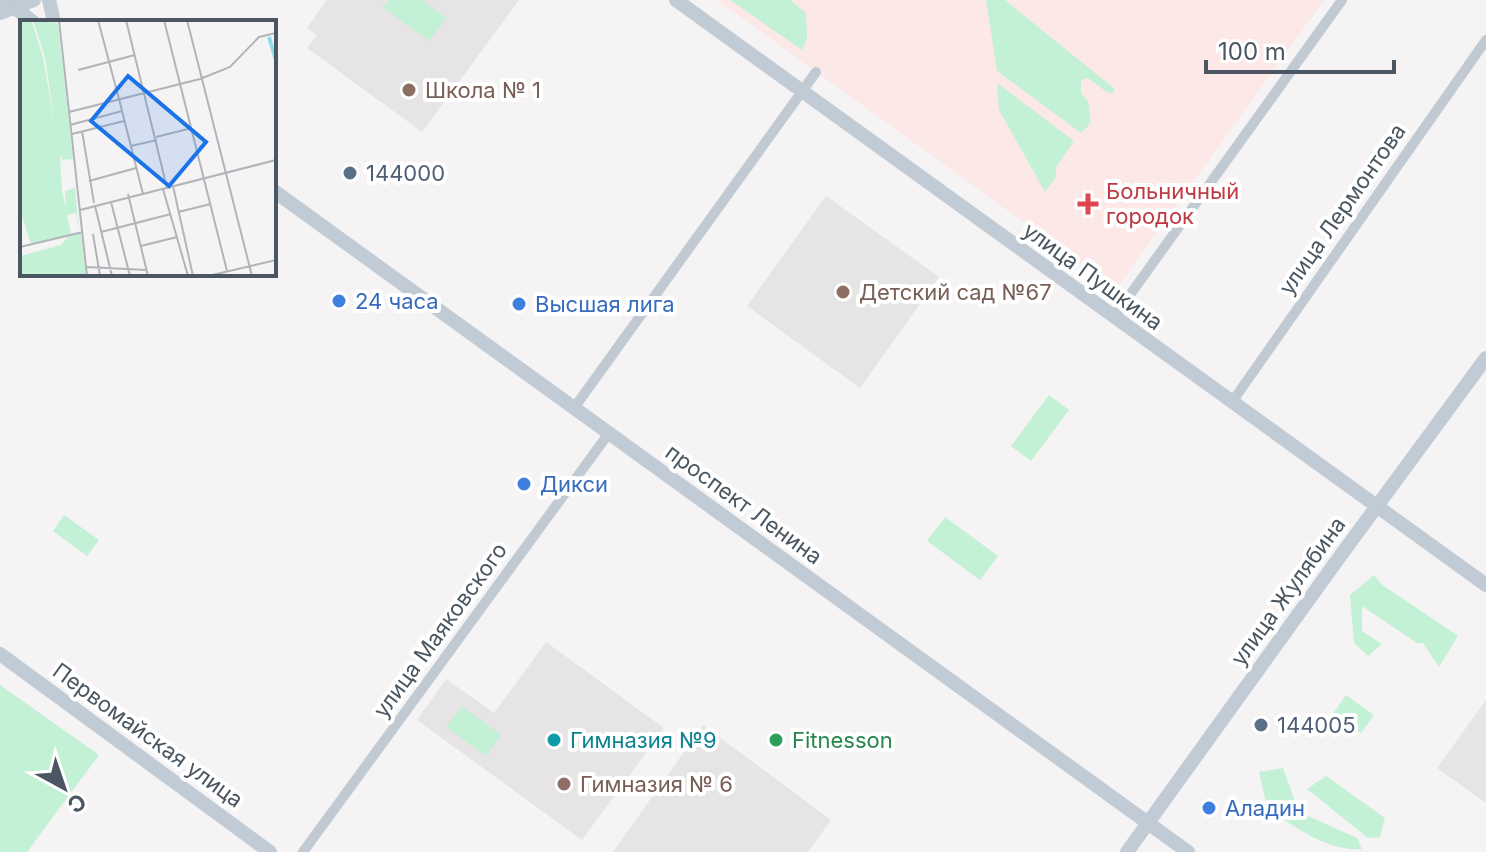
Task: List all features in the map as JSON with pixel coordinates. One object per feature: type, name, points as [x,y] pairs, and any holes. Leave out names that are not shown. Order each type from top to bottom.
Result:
[{"type":"main road","points":[[6,7],[34,0]]},
{"type":"main road","points":[[49,0],[54,20]]},
{"type":"main road","name":"улица Пушкина","points":[[676,0],[1486,585]]},
{"type":"main road","points":[[6,7],[29,20]]},
{"type":"main road","name":"проспект Ленина","points":[[276,192],[1188,852]]},
{"type":"main road","name":"улица Жулябина","points":[[1127,852],[1486,358]]},
{"type":"main road","name":"Первомайская улица","points":[[0,654],[270,852]]},
{"type":"street","points":[[1114,317],[1342,0]]},
{"type":"street","name":"улица Лермонтова","points":[[1232,402],[1486,40]]},
{"type":"street","points":[[574,408],[816,72]]},
{"type":"street","name":"улица Маяковского","points":[[303,852],[609,433]]},
{"type":"shaded area","name":"Школа № 1","points":[[327,0],[519,0],[422,132],[307,48],[317,35],[307,28]]},
{"type":"shaded area","name":"Больничный городок","points":[[717,0],[1324,0],[1116,289]]},
{"type":"shaded area","name":"Детский сад №67","points":[[826,196],[939,277],[860,388],[747,306]]},
{"type":"shaded area","name":"Гимназия № 6","points":[[546,642],[664,728],[582,840],[417,720],[446,679],[494,713]]},
{"type":"shaded area","points":[[1486,700],[1486,803],[1437,768]]},
{"type":"shaded area","points":[[703,725],[831,820],[808,852],[613,852]]},
{"type":"green space","points":[[389,0],[422,0],[446,18],[429,41],[383,7]]},
{"type":"green space","points":[[730,0],[790,0],[806,13],[807,39],[802,50]]},
{"type":"green space","points":[[986,0],[1005,0],[1115,89],[1113,94],[1087,78],[1081,81],[1081,93],[1088,101],[1091,123],[1081,133],[997,71]]},
{"type":"green space","points":[[997,83],[1074,141],[1056,167],[1056,177],[1045,192],[999,110]]},
{"type":"green space","points":[[1049,395],[1069,410],[1031,461],[1011,446]]},
{"type":"green space","points":[[64,515],[99,540],[87,556],[53,531]]},
{"type":"green space","points":[[945,517],[998,556],[980,580],[927,541]]},
{"type":"green space","points":[[1374,575],[1381,584],[1458,636],[1439,667],[1423,643],[1417,643],[1362,606],[1362,631],[1382,644],[1368,656],[1354,643],[1350,595]]},
{"type":"green space","points":[[0,685],[99,755],[27,852],[0,852]]},
{"type":"green space","points":[[1346,695],[1374,715],[1361,733],[1333,714]]},
{"type":"green space","points":[[462,706],[501,735],[486,756],[446,727]]},
{"type":"green space","points":[[1283,768],[1299,812],[1357,838],[1362,849],[1324,842],[1267,807],[1259,772]]},
{"type":"green space","points":[[1326,776],[1385,818],[1380,837],[1368,838],[1307,789]]},
{"type":"place","name":"Школа № 1","points":[[409,90]]},
{"type":"place","name":"144000","points":[[350,173]]},
{"type":"place","name":"Больничный городок","points":[[1088,204]]},
{"type":"place","name":"Детский сад №67","points":[[843,292]]},
{"type":"place","name":"24 часа","points":[[339,301]]},
{"type":"place","name":"Высшая лига","points":[[519,304]]},
{"type":"place","name":"Дикси","points":[[524,484]]},
{"type":"place","name":"144005","points":[[1261,725]]},
{"type":"place","name":"Гимназия №9","points":[[554,740]]},
{"type":"place","name":"Fitnesson","points":[[776,740]]},
{"type":"place","name":"Гимназия № 6","points":[[564,784]]},
{"type":"place","name":"Аладин","points":[[1209,808]]}]
